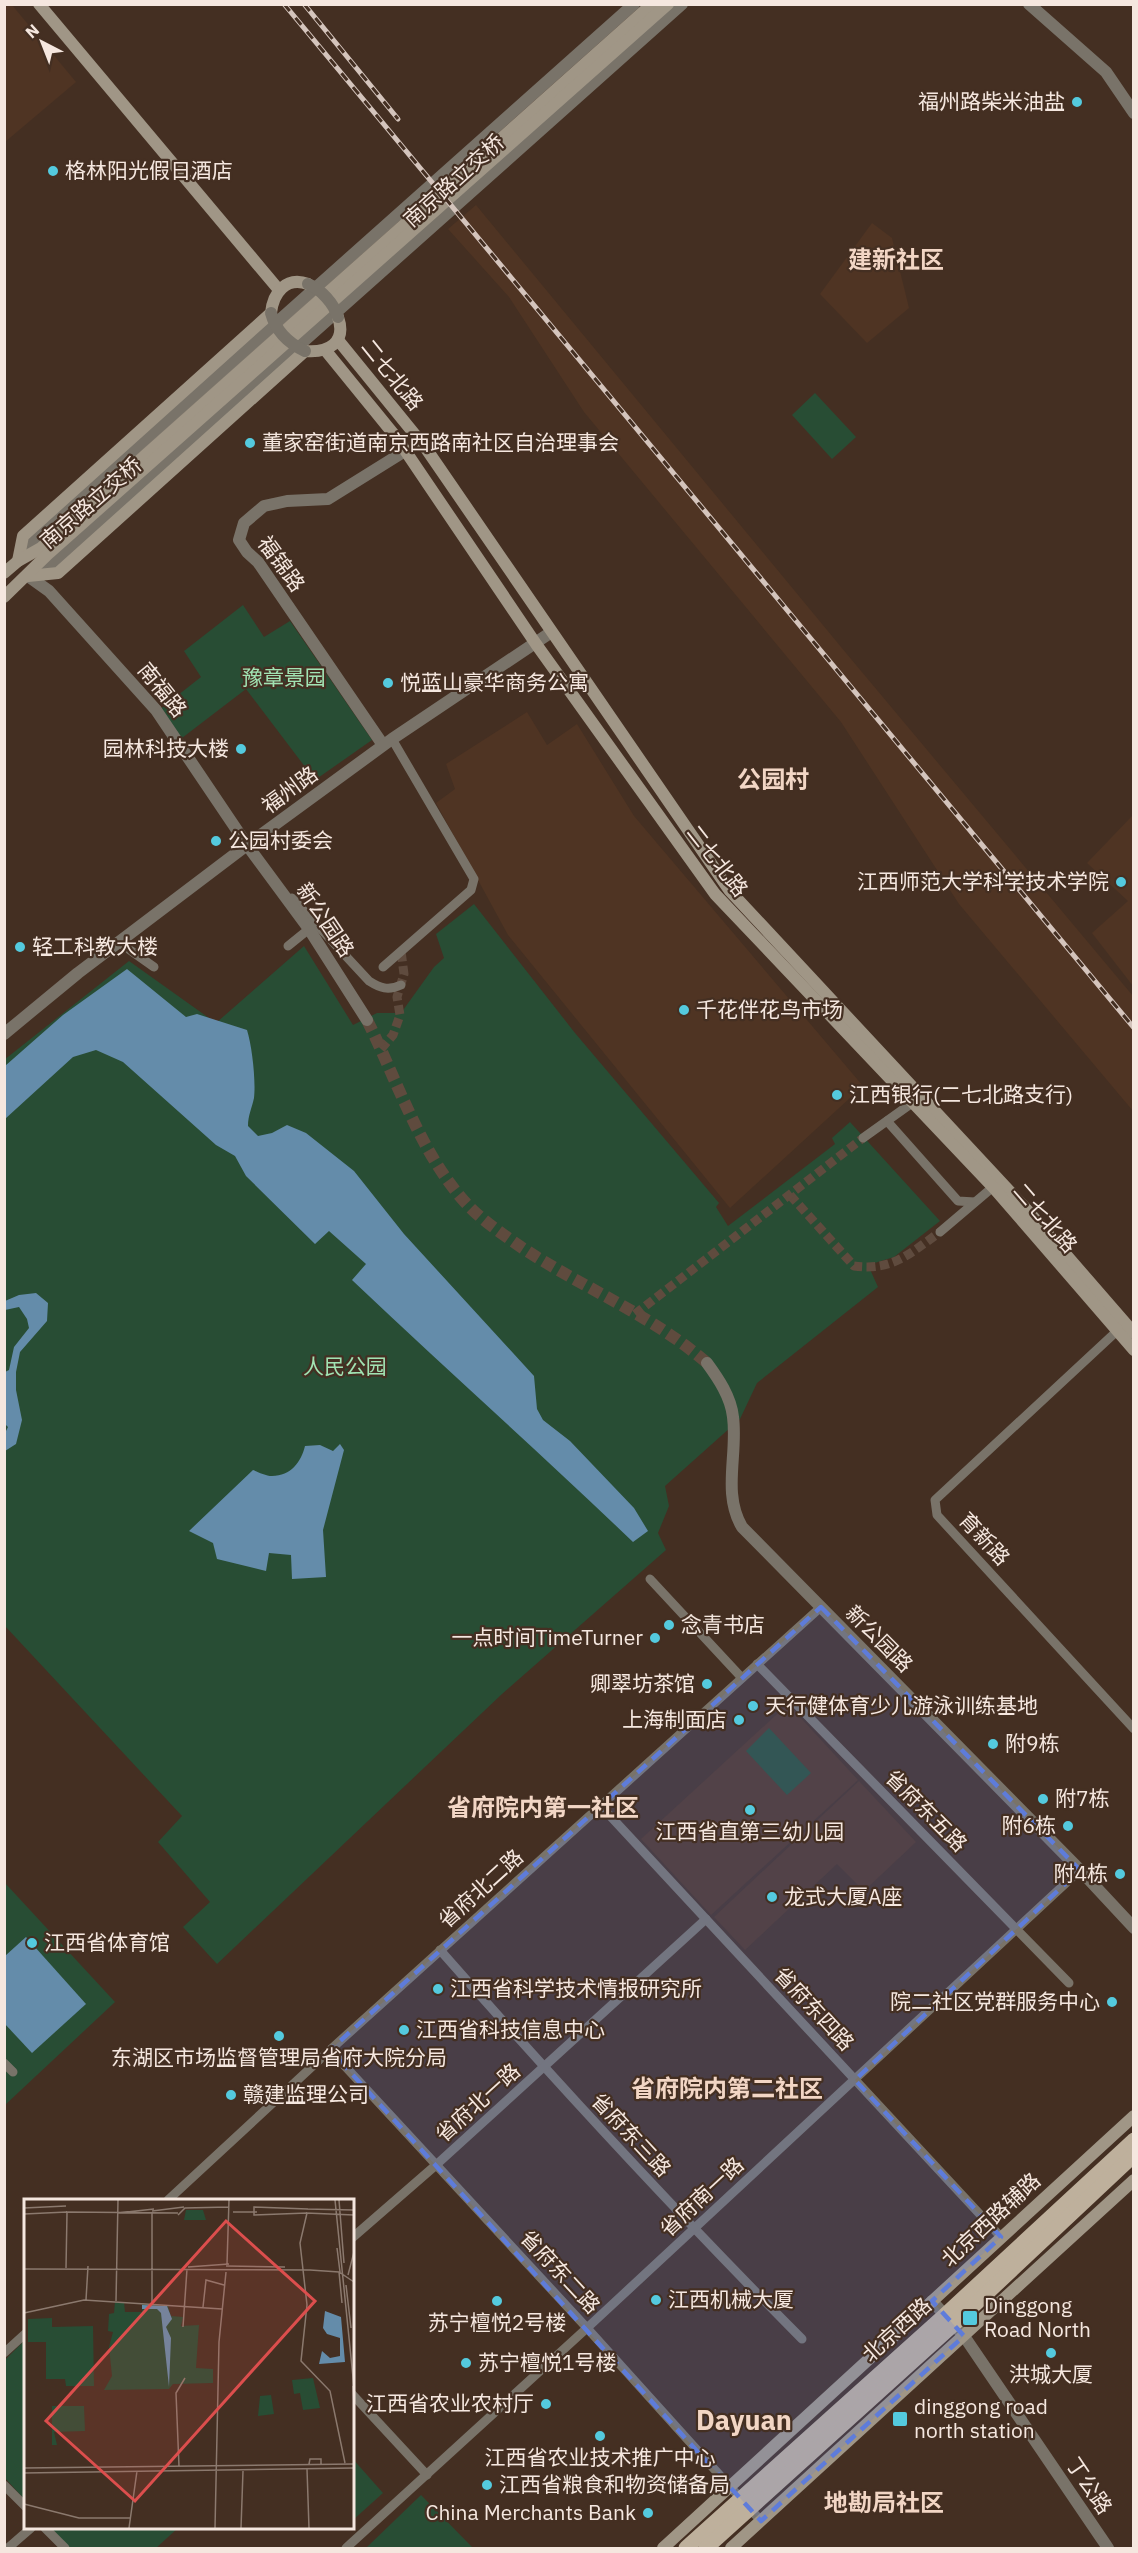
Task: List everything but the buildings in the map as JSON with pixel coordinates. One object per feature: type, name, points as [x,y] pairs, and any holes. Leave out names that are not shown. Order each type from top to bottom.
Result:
[{"type":"main road","points":[[39,4],[279,290]]},
{"type":"main road","name":"南京路立交桥","points":[[18,561],[41,548],[652,4]]},
{"type":"main road","name":"南京路立交桥","points":[[28,576],[48,554],[668,4]]},
{"type":"main road","points":[[4,573],[18,561],[22,536],[271,313],[273,299],[279,290],[292,283],[308,284]]},
{"type":"main road","points":[[4,597],[28,576],[58,573],[305,351],[326,351],[338,340],[341,325],[338,317]]},
{"type":"main road","name":"二七北路","points":[[338,340],[425,447],[550,633],[730,891],[1029,1211],[1134,1333]]},
{"type":"main road","name":"二七北路","points":[[326,351],[405,451],[536,644],[715,894],[993,1187],[1134,1350]]},
{"type":"main road","name":"北京西路辅路","points":[[663,2548],[740,2498],[932,2301],[1134,2116]]},
{"type":"main road","name":"北京西路","points":[[954,2325],[1134,2140]]},
{"type":"main road","name":"北京西路","points":[[686,2548],[740,2498],[954,2325],[1134,2155]]},
{"type":"main road","points":[[731,2548],[761,2521],[954,2325],[1134,2180]]},
{"type":"main road","name":"北京西路","points":[[706,2548],[740,2498]]},
{"type":"street","name":"南京路立交桥","points":[[18,561],[36,537],[634,4]]},
{"type":"street","name":"南京路立交桥","points":[[28,576],[55,563],[682,4]]},
{"type":"street","points":[[1029,4],[1107,72],[1134,112]]},
{"type":"street","points":[[308,284],[317,287],[336,309],[338,317]]},
{"type":"street","points":[[271,313],[274,325],[291,344],[305,351]]},
{"type":"street","name":"福锦路","points":[[383,967],[471,890],[474,879],[387,742],[258,562],[239,540],[244,523],[264,506],[287,501],[328,499],[405,451]]},
{"type":"street","name":"南福路","points":[[28,576],[49,591],[156,710],[247,845]]},
{"type":"street","name":"福州路","points":[[4,1034],[78,974],[247,845],[387,742],[550,633]]},
{"type":"street","name":"新公园路","points":[[247,845],[309,929],[367,1020]]},
{"type":"street","points":[[268,872],[369,981],[379,987],[393,989],[401,985]]},
{"type":"street","points":[[288,946],[309,929]]},
{"type":"street","points":[[120,943],[154,967]]},
{"type":"street","points":[[864,1138],[912,1103]]},
{"type":"street","points":[[887,1121],[958,1201],[975,1202]]},
{"type":"street","points":[[940,1232],[993,1187]]},
{"type":"street","name":"育新路","points":[[1117,1331],[935,1500],[937,1515],[1134,1729]]},
{"type":"street","name":"新公园路","points":[[707,1363],[721,1383],[734,1416],[732,1496],[735,1516],[742,1527],[1080,1870],[1134,1929]]},
{"type":"street","points":[[650,1579],[742,1678]]},
{"type":"street","name":"省府北二路","points":[[172,2199],[330,2050],[821,1607]]},
{"type":"street","name":"省府东五路","points":[[757,1664],[1069,1983]]},
{"type":"street","name":"省府东四路","points":[[600,1806],[1002,2237]]},
{"type":"street","name":"省府南一路","points":[[346,2548],[1018,1930],[1080,1870]]},
{"type":"street","name":"省府北一路","points":[[354,2236],[436,2166],[706,1919]]},
{"type":"street","name":"省府东三路","points":[[440,1950],[543,2067],[693,2229],[802,2339]]},
{"type":"street","name":"省府东二路","points":[[330,2050],[587,2328],[761,2521]]},
{"type":"street","points":[[4,2063],[12,2072]]},
{"type":"street","name":"丁公路","points":[[932,2301],[954,2325],[1108,2548]]},
{"type":"street","points":[[4,2352],[24,2335]]},
{"type":"street","points":[[354,2396],[427,2475]]},
{"type":"street","points":[[4,2485],[24,2505]]},
{"type":"street","points":[[8,2548],[30,2529]]},
{"type":"street","points":[[46,2529],[65,2548]]},
{"type":"highlighted area","points":[[821,1607],[1080,1870],[855,2080],[1001,2237],[932,2301],[964,2336],[761,2521],[330,2050]]},
{"type":"shaded area","points":[[5,4],[12,5],[76,82],[5,142]]},
{"type":"shaded area","points":[[476,205],[1133,996],[1133,1111],[959,904],[841,722],[584,412],[509,297],[448,229]]},
{"type":"shaded area","points":[[872,223],[892,238],[909,308],[867,343],[820,294]]},
{"type":"shaded area","name":"千花伴花鸟市场","points":[[527,712],[547,745],[577,724],[634,816],[863,1086],[730,1208],[508,935],[436,803],[455,789],[446,764]]},
{"type":"shaded area","name":"江西师范大学科学技术学院","points":[[1133,815],[1133,986],[1092,933],[1128,901],[1087,863]]},
{"type":"shaded area","name":"江西省直第三幼儿园","points":[[788,1704],[858,1780],[711,1915],[641,1839]]},
{"type":"shaded area","points":[[859,1781],[916,1842],[864,1891],[837,1864],[745,1950],[714,1917]]},
{"type":"green space","points":[[815,393],[856,437],[832,459],[792,415]]},
{"type":"green space","name":"豫章景园","points":[[243,605],[264,637],[290,621],[372,740],[315,780],[246,689],[182,738],[159,710],[201,677],[184,651]]},
{"type":"green space","name":"人民公园","points":[[474,904],[575,1033],[719,1203],[716,1207],[728,1226],[835,1144],[832,1138],[850,1122],[940,1221],[894,1257],[868,1265],[878,1287],[757,1383],[740,1419],[665,1486],[669,1506],[658,1533],[666,1550],[502,1694],[217,1964],[183,1927],[210,1902],[158,1842],[182,1816],[5,1626],[4,1060],[129,961],[216,1023],[304,946],[353,1025],[377,1013],[401,1013],[434,967],[444,958],[436,934]]},
{"type":"green space","points":[[769,1728],[811,1773],[787,1795],[746,1751]]},
{"type":"green space","name":"江西省体育馆","points":[[5,1883],[115,2002],[5,2105]]},
{"type":"green space","points":[[24,2341],[24,2499],[5,2478],[5,2360]]},
{"type":"green space","points":[[354,2460],[383,2493],[354,2519]]},
{"type":"green space","points":[[421,2495],[473,2548],[366,2548]]},
{"type":"green space","points":[[52,2529],[177,2529],[156,2548],[70,2548]]},
{"type":"water","points":[[127,969],[186,1017],[197,1014],[247,1030],[254,1082],[254,1098],[248,1126],[258,1136],[272,1133],[287,1125],[306,1133],[354,1171],[404,1234],[534,1376],[537,1409],[543,1420],[570,1441],[634,1508],[648,1531],[633,1542],[352,1280],[366,1264],[329,1231],[315,1244],[246,1176],[235,1156],[216,1145],[123,1062],[96,1050],[73,1057],[5,1119],[5,1066],[63,1015]]},
{"type":"water","points":[[36,1293],[48,1303],[47,1321],[20,1352],[16,1372],[16,1390],[22,1420],[16,1444],[5,1451],[5,1433],[8,1427],[5,1424],[5,1372],[9,1370],[14,1347],[29,1328],[27,1319],[19,1307],[5,1310],[5,1301],[19,1295]]},
{"type":"water","points":[[340,1444],[344,1450],[323,1530],[326,1577],[292,1579],[291,1555],[269,1553],[266,1571],[217,1559],[213,1543],[189,1531],[253,1470],[272,1476],[285,1474],[294,1467],[305,1446],[320,1445],[333,1451]]},
{"type":"water","points":[[26,1937],[86,2004],[32,2053],[4,2023],[5,1956]]},
{"type":"tunnel","points":[[381,1049],[393,1035],[400,1015],[397,997],[404,974],[401,951]]},
{"type":"tunnel","points":[[367,1020],[421,1137],[448,1181],[470,1208],[521,1247],[663,1330],[707,1363]]},
{"type":"tunnel","points":[[635,1314],[863,1138]]},
{"type":"tunnel","points":[[790,1195],[854,1266],[868,1267],[890,1263],[909,1254],[940,1232]]},
{"type":"railway","points":[[284,4],[1134,1028]]},
{"type":"railway","points":[[304,4],[398,119]]},
{"type":"place","name":"福州路柴米油盐","points":[[1077,102]]},
{"type":"place","name":"格林阳光假日酒店","points":[[53,171]]},
{"type":"place","name":"董家窑街道南京西路南社区自治理事会","points":[[250,443]]},
{"type":"place","name":"悦蓝山豪华商务公寓","points":[[388,683]]},
{"type":"place","name":"园林科技大楼","points":[[241,749]]},
{"type":"place","name":"公园村委会","points":[[216,841]]},
{"type":"place","name":"江西师范大学科学技术学院","points":[[1121,882]]},
{"type":"place","name":"轻工科教大楼","points":[[20,947]]},
{"type":"place","name":"千花伴花鸟市场","points":[[684,1010]]},
{"type":"place","name":"江西银行(二七北路支行)","points":[[837,1095]]},
{"type":"place","name":"念青书店","points":[[669,1625]]},
{"type":"place","name":"一点时间TimeTurner","points":[[655,1638]]},
{"type":"place","name":"卿翠坊茶馆","points":[[707,1684]]},
{"type":"place","name":"天行健体育少儿游泳训练基地","points":[[753,1706]]},
{"type":"place","name":"上海制面店","points":[[739,1720]]},
{"type":"place","name":"附9栋","points":[[993,1744]]},
{"type":"place","name":"附7栋","points":[[1043,1799]]},
{"type":"place","name":"江西省直第三幼儿园","points":[[750,1810]]},
{"type":"place","name":"附6栋","points":[[1068,1826]]},
{"type":"place","name":"附4栋","points":[[1120,1874]]},
{"type":"place","name":"龙式大厦A座","points":[[772,1897]]},
{"type":"place","name":"江西省体育馆","points":[[32,1943]]},
{"type":"place","name":"江西省科学技术情报研究所","points":[[438,1989]]},
{"type":"place","name":"院二社区党群服务中心","points":[[1112,2002]]},
{"type":"place","name":"江西省科技信息中心","points":[[404,2030]]},
{"type":"place","name":"东湖区市场监督管理局省府大院分局","points":[[279,2036]]},
{"type":"place","name":"赣建监理公司","points":[[231,2095]]},
{"type":"place","name":"江西机械大厦","points":[[656,2300]]},
{"type":"place","name":"苏宁檀悦2号楼","points":[[497,2301]]},
{"type":"place","name":"Dinggong Road North","points":[[970,2318]]},
{"type":"place","name":"洪城大厦","points":[[1051,2353]]},
{"type":"place","name":"苏宁檀悦1号楼","points":[[466,2363]]},
{"type":"place","name":"江西省农业农村厅","points":[[546,2404]]},
{"type":"place","name":"dinggong road north station","points":[[900,2419]]},
{"type":"place","name":"江西省农业技术推广中心","points":[[600,2436]]},
{"type":"place","name":"江西省粮食和物资储备局","points":[[487,2485]]},
{"type":"place","name":"China Merchants Bank","points":[[648,2513]]},
{"type":"district","name":"建新社区","points":[[896,260]]},
{"type":"district","name":"公园村","points":[[773,780]]},
{"type":"district","name":"省府院内第一社区","points":[[543,1808]]},
{"type":"district","name":"省府院内第二社区","points":[[727,2089]]},
{"type":"district","name":"Dayuan","points":[[744,2421]]},
{"type":"district","name":"地勘局社区","points":[[884,2503]]}]
